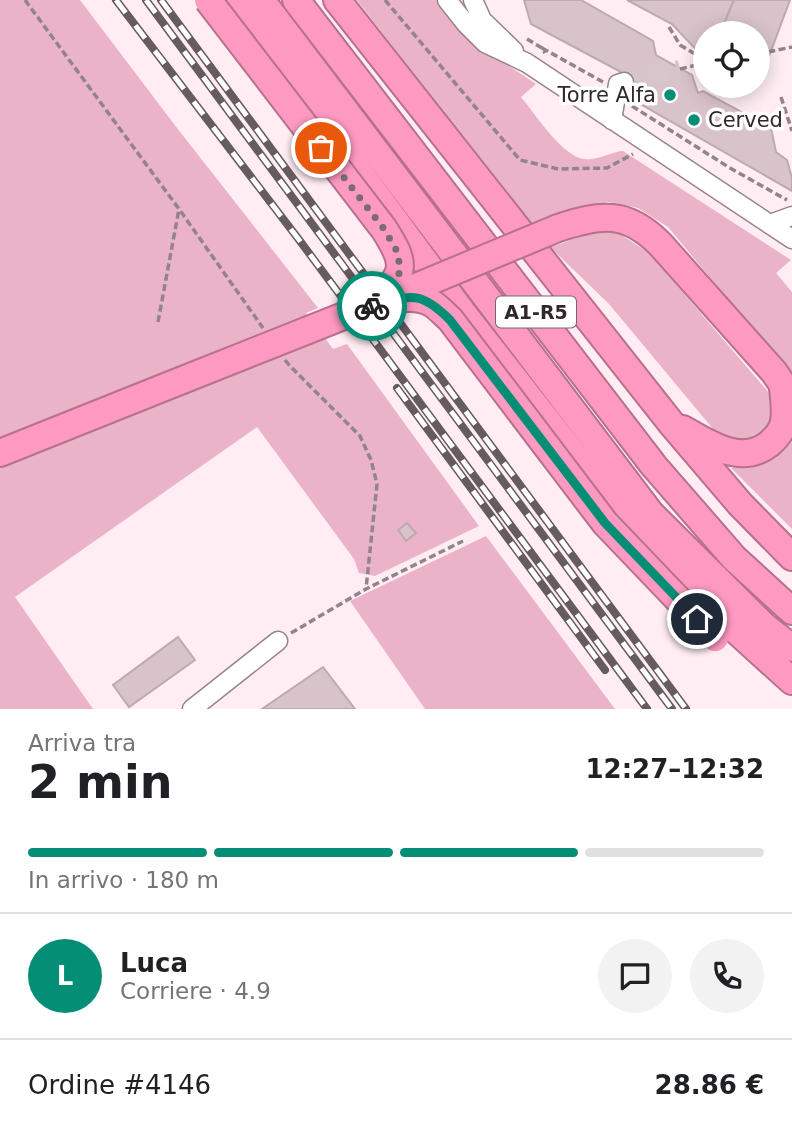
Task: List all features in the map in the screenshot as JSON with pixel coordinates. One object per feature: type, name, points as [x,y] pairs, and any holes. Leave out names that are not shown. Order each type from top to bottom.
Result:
[{"type":"highway","points":[[208,0],[384,229],[398,253],[400,271],[396,281],[365,307]]},
{"type":"highway","points":[[233,0],[462,312],[614,506],[730,624],[792,681]]},
{"type":"highway","name":"A1-R5","points":[[261,0],[651,514],[764,626],[792,648]]},
{"type":"highway","name":"A1-R5","points":[[296,0],[654,466],[734,558],[792,611]]},
{"type":"highway","points":[[337,0],[671,423],[740,504],[792,557]]},
{"type":"highway","points":[[0,453],[558,228],[599,218],[633,223],[647,231],[774,372],[788,393],[781,431],[761,451],[746,454],[730,452],[671,423]]},
{"type":"highway","points":[[365,307],[407,298],[417,298],[435,305],[450,320],[605,523],[715,638],[792,694]]},
{"type":"highway","points":[[0,440],[101,413]]},
{"type":"highway","points":[[0,471],[101,413]]},
{"type":"street","points":[[447,0],[485,43],[527,63],[792,239]]},
{"type":"street","points":[[473,0],[482,20],[527,63]]},
{"type":"street","points":[[612,120],[621,83]]},
{"type":"street","points":[[770,225],[792,216]]},
{"type":"street","points":[[192,709],[278,641]]},
{"type":"path","points":[[25,0],[179,209],[266,333]]},
{"type":"path","points":[[385,0],[520,160],[558,169],[607,168],[634,153]]},
{"type":"path","points":[[669,27],[680,45],[693,54]]},
{"type":"path","points":[[770,52],[792,47]]},
{"type":"path","points":[[542,48],[601,81],[621,83],[628,104],[792,203]]},
{"type":"path","points":[[680,69],[693,65]]},
{"type":"path","points":[[781,97],[792,131]]},
{"type":"path","points":[[158,322],[179,209]]},
{"type":"path","points":[[282,355],[360,436],[371,460],[377,484],[366,589]]},
{"type":"path","points":[[278,641],[366,589],[463,541]]},
{"type":"shaded area","points":[[0,0],[80,0],[318,308],[306,313],[333,349],[347,344],[479,526],[375,576],[359,573],[354,559],[257,427],[15,597],[93,709],[0,709]]},
{"type":"shaded area","points":[[357,0],[436,0],[485,50],[536,84],[521,97],[567,151],[589,159],[623,151],[791,260],[776,273],[792,292],[792,376],[668,227],[638,208],[609,202],[583,207],[530,225]]},
{"type":"shaded area","points":[[605,232],[620,234],[649,253],[770,394],[776,417],[771,427],[755,444],[725,439],[713,429],[609,304],[550,247],[582,235]]},
{"type":"shaded area","points":[[790,435],[792,529],[731,468],[760,463]]},
{"type":"shaded area","points":[[486,536],[615,709],[425,709],[350,601]]},
{"type":"building","name":"Torre Alfa","points":[[524,0],[581,0],[653,41],[656,55],[692,75],[693,98],[716,98],[771,128],[776,152],[787,160],[792,191],[630,98],[621,72],[531,24]]},
{"type":"building","points":[[627,0],[734,0],[725,21],[693,21],[693,46],[672,24]]},
{"type":"building","points":[[734,0],[790,0],[770,54],[770,21],[725,21]]},
{"type":"building","points":[[407,523],[416,533],[406,541],[398,530]]},
{"type":"building","points":[[178,637],[195,660],[129,707],[113,685]]},
{"type":"building","points":[[323,667],[355,709],[262,709]]},
{"type":"tunnel","points":[[624,82],[680,69]]},
{"type":"railway","points":[[116,0],[300,241],[647,709]]},
{"type":"railway","points":[[146,0],[672,709]]},
{"type":"railway","points":[[161,0],[686,709]]},
{"type":"railway","points":[[397,388],[605,670]]},
{"type":"way so far","points":[[321,148],[384,229],[398,253],[398,277],[391,287],[365,307],[372,306]]},
{"type":"place","name":"Torre Alfa","points":[[670,95]]},
{"type":"place","name":"Cerved","points":[[694,120]]},
{"type":"route","points":[[372,306],[407,298],[426,300],[435,305],[450,320],[605,523],[697,619]]}]
